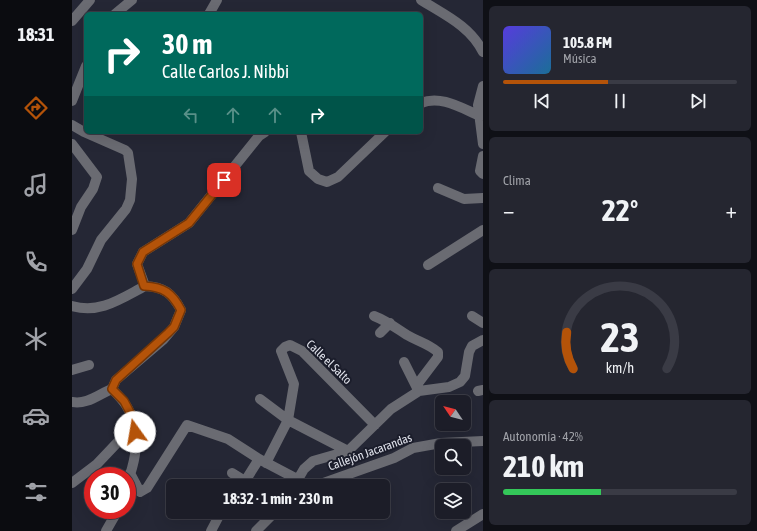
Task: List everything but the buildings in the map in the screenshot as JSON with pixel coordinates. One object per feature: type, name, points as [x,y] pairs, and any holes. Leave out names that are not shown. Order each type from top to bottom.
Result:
[{"type":"street","points":[[74,16],[90,0]]},
{"type":"street","points":[[115,12],[120,0]]},
{"type":"street","points":[[117,12],[132,0]]},
{"type":"street","points":[[210,12],[217,0]]},
{"type":"street","points":[[421,0],[464,26],[474,36],[483,52]]},
{"type":"street","points":[[72,101],[84,71]]},
{"type":"street","points":[[483,86],[478,98],[483,144]]},
{"type":"street","points":[[423,102],[428,100],[441,100],[480,116]]},
{"type":"street","points":[[72,125],[84,132]]},
{"type":"street","points":[[72,289],[87,269],[101,240],[126,209],[130,200],[132,179],[128,153],[125,150],[89,134]]},
{"type":"street","points":[[144,286],[137,264],[143,252],[189,223],[259,136],[262,134]]},
{"type":"street","points":[[301,134],[309,171],[318,179],[327,182],[338,177],[383,134]]},
{"type":"street","points":[[72,144],[97,177],[93,189],[81,207],[72,230]]},
{"type":"street","points":[[483,156],[480,171],[483,174]]},
{"type":"street","points":[[438,188],[464,199],[483,198]]},
{"type":"street","points":[[428,265],[483,230]]},
{"type":"street","points":[[72,306],[85,310],[100,308],[144,286],[158,287],[174,297],[181,310],[174,327],[116,380],[112,389],[92,399],[79,403],[72,402]]},
{"type":"street","points":[[298,479],[313,461],[348,451],[391,409],[417,389],[438,356],[438,352],[427,343],[408,335],[390,323],[374,316]]},
{"type":"street","points":[[472,316],[483,323]]},
{"type":"street","points":[[380,333],[390,323]]},
{"type":"street","points":[[417,389],[449,387],[460,382],[465,376],[469,352],[472,346],[483,340]]},
{"type":"street","name":"Calle el Salto","points":[[250,479],[288,420],[294,384],[281,351],[284,347],[290,345],[302,351],[375,425]]},
{"type":"street","points":[[72,370],[89,365]]},
{"type":"street","points":[[406,366],[417,389]]},
{"type":"street","points":[[112,389],[124,401],[132,416],[136,444],[135,458],[132,467]]},
{"type":"street","points":[[260,399],[288,420],[348,451]]},
{"type":"street","points":[[136,484],[140,492],[147,488],[187,425],[228,439],[291,479]]},
{"type":"street","points":[[72,483],[97,464],[133,426]]},
{"type":"street","name":"Callejón Jacarandas","points":[[336,479],[394,458],[413,448],[441,443],[483,441]]},
{"type":"street","points":[[232,473],[240,479]]},
{"type":"street","points":[[456,531],[483,514]]},
{"type":"street","points":[[106,531],[113,519]]},
{"type":"street","points":[[211,531],[217,519]]},
{"type":"street","points":[[256,531],[268,519]]},
{"type":"route","points":[[135,432],[132,416],[124,401],[112,389],[116,380],[163,340],[174,327],[181,310],[174,297],[158,287],[144,286],[137,264],[143,252],[189,223],[224,180]]}]
